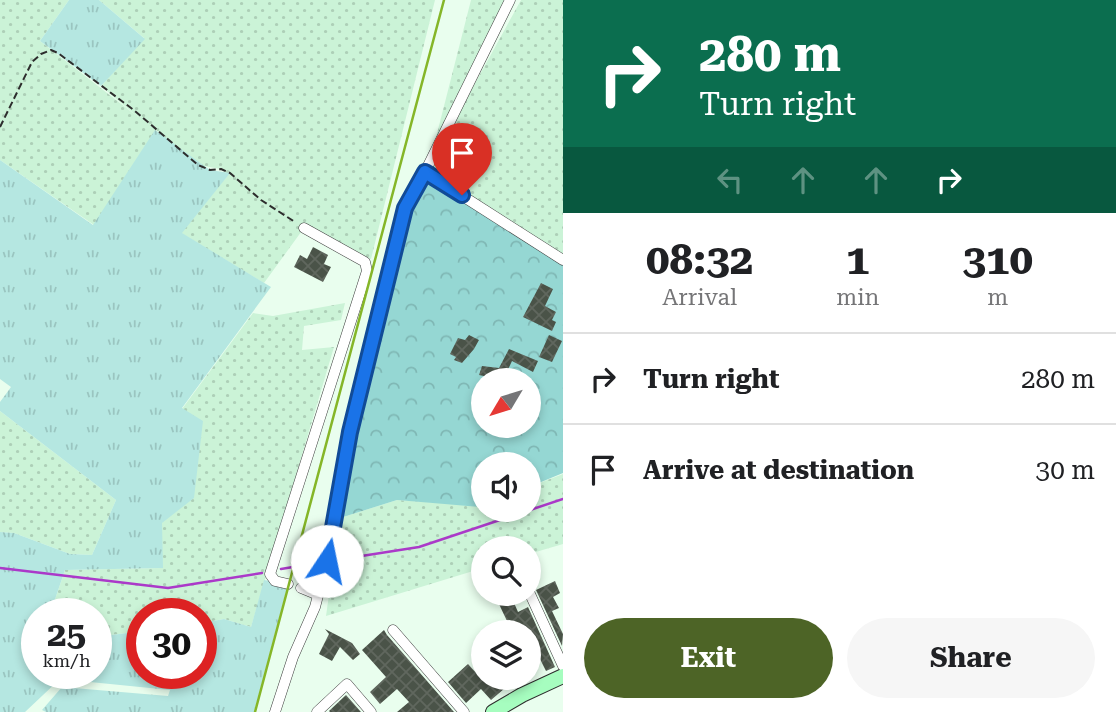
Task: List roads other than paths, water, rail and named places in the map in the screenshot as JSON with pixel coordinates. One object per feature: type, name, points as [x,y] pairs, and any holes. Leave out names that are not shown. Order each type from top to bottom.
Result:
[{"type":"main road","points":[[493,712],[563,676]]},
{"type":"street","points":[[275,712],[318,595],[350,432],[405,208],[510,0]]},
{"type":"street","points":[[425,172],[563,260]]},
{"type":"street","points":[[288,584],[275,581],[270,574],[367,271],[365,262],[304,228]]},
{"type":"street","points":[[301,588],[318,595]]},
{"type":"street","points":[[536,606],[563,666]]},
{"type":"street","points":[[393,630],[464,712]]},
{"type":"street","points":[[317,712],[346,684],[371,712]]},
{"type":"waterway","points":[[336,560],[419,547],[563,499]]},
{"type":"waterway","points":[[307,565],[317,563]]},
{"type":"waterway","points":[[281,569],[293,567]]},
{"type":"waterway","points":[[0,568],[168,588],[262,573]]},
{"type":"railway","points":[[255,712],[444,0]]}]
